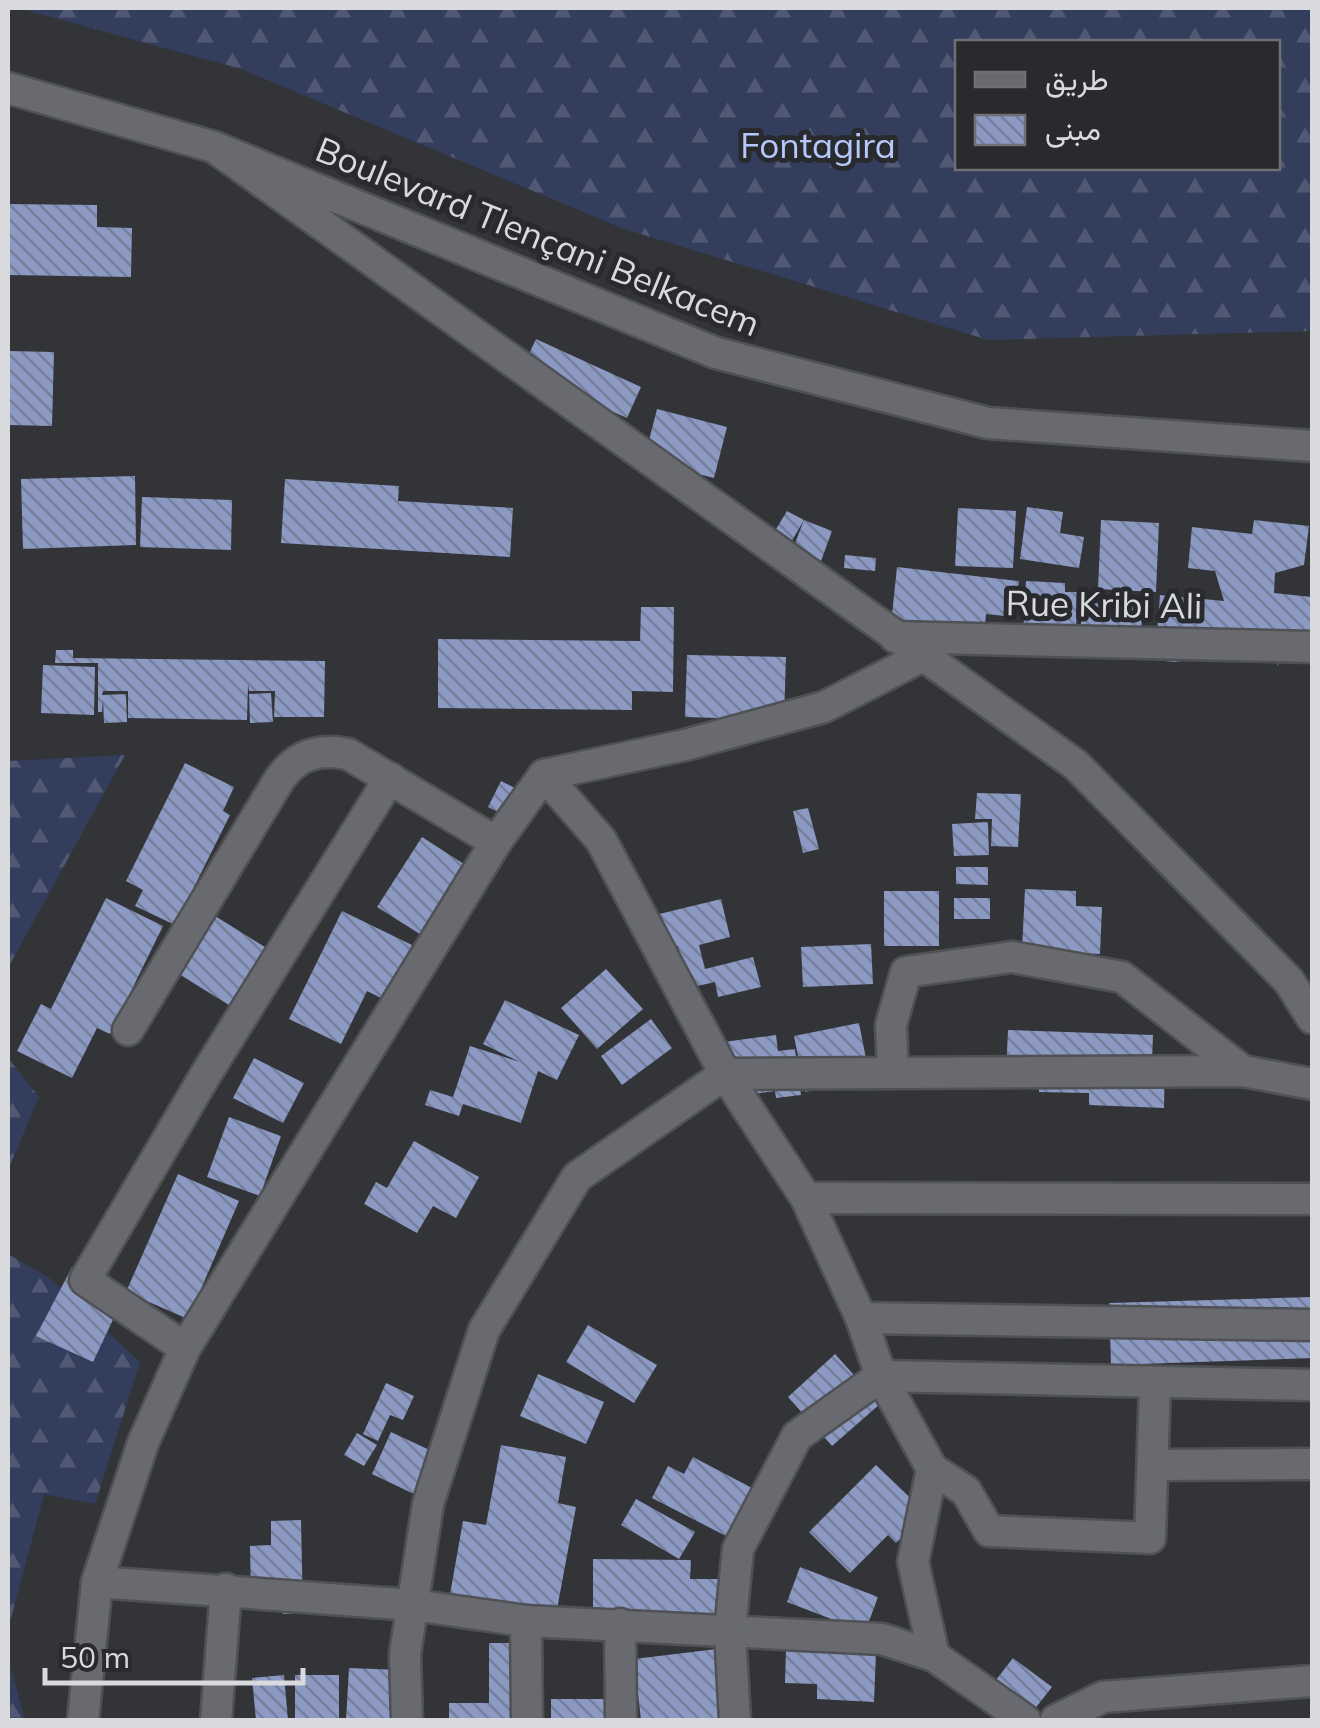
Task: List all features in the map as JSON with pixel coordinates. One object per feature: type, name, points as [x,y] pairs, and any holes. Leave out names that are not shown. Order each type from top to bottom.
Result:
[{"type":"street","points":[[8,88],[214,147],[1076,765],[1289,981],[1312,1018]]},
{"type":"street","name":"Boulevard Tlençani Belkacem","points":[[214,147],[716,353],[988,423],[1312,446]]},
{"type":"street","points":[[302,183],[309,216]]},
{"type":"street","name":"Rue Kribi Ali","points":[[895,637],[1312,647]]},
{"type":"street","points":[[83,1720],[97,1582],[142,1444],[185,1348],[496,842],[544,775],[686,745],[824,707],[922,656]]},
{"type":"street","points":[[128,1030],[286,770],[308,754],[348,754],[496,842]]},
{"type":"street","points":[[544,775],[601,840],[726,1074],[806,1198],[862,1318],[881,1376],[932,1469],[966,1491],[989,1531],[1150,1538],[1154,1384]]},
{"type":"street","points":[[185,1348],[85,1280],[206,1074],[390,778]]},
{"type":"street","points":[[894,1073],[891,1025],[906,972],[1012,957],[1122,977],[1243,1071]]},
{"type":"street","points":[[407,1720],[405,1654],[428,1504],[484,1330],[577,1177],[726,1074],[1243,1071],[1312,1084]]},
{"type":"street","points":[[806,1198],[1312,1199]]},
{"type":"street","points":[[862,1318],[1312,1325]]},
{"type":"street","points":[[735,1720],[730,1630],[738,1549],[796,1436],[881,1376],[1312,1386]]},
{"type":"street","points":[[1153,1465],[1312,1464]]},
{"type":"street","points":[[932,1469],[913,1562],[934,1656]]},
{"type":"street","points":[[97,1582],[412,1605],[526,1621],[882,1639],[934,1656],[1025,1720]]},
{"type":"street","points":[[216,1720],[226,1589]]},
{"type":"street","points":[[526,1621],[527,1720]]},
{"type":"street","points":[[620,1624],[621,1720]]},
{"type":"street","points":[[1056,1720],[1103,1697],[1312,1680]]},
{"type":"green space","name":"Fontagira","points":[[18,8],[1312,8],[1312,331],[988,340],[624,229],[241,69]]},
{"type":"green space","points":[[125,755],[8,968],[8,761]]},
{"type":"green space","points":[[8,1058],[39,1097],[8,1170]]},
{"type":"green space","points":[[8,1254],[49,1278],[140,1362],[95,1504],[44,1494],[8,1630]]},
{"type":"green space","points":[[8,1658],[25,1720],[8,1720]]},
{"type":"building","points":[[8,204],[97,205],[97,227],[132,228],[131,277],[8,275]]},
{"type":"building","points":[[536,339],[641,387],[627,418],[521,371]]},
{"type":"building","points":[[8,351],[54,352],[52,426],[8,425]]},
{"type":"building","points":[[657,409],[727,427],[714,478],[644,460]]},
{"type":"building","points":[[135,476],[136,545],[23,549],[21,479]]},
{"type":"building","points":[[285,479],[399,486],[398,501],[513,508],[510,557],[281,543]]},
{"type":"building","points":[[142,497],[232,500],[231,550],[140,547]]},
{"type":"building","points":[[1027,507],[1063,512],[1060,533],[1084,537],[1079,568],[1020,559]]},
{"type":"building","points":[[958,508],[1016,511],[1013,568],[955,566]]},
{"type":"building","points":[[787,511],[804,520],[790,544],[773,534]]},
{"type":"building","points":[[804,520],[832,531],[821,561],[792,551]]},
{"type":"building","points":[[1101,520],[1159,523],[1156,592],[1098,589]]},
{"type":"building","points":[[1254,520],[1309,526],[1304,565],[1275,573],[1274,593],[1312,597],[1312,638],[1281,642],[1278,666],[1267,634],[1196,659],[1155,660],[1160,595],[1224,601],[1215,571],[1188,568],[1192,527],[1252,534]]},
{"type":"building","points":[[845,555],[876,558],[875,571],[844,568]]},
{"type":"building","points":[[897,567],[1019,581],[1014,617],[986,614],[984,635],[891,624]]},
{"type":"building","points":[[1026,581],[1065,583],[1065,592],[1077,592],[1076,634],[1023,636]]},
{"type":"building","points":[[1081,603],[1142,604],[1141,643],[1081,642]]},
{"type":"building","points":[[641,607],[674,607],[673,692],[632,691],[632,710],[438,708],[438,639],[640,641]]},
{"type":"building","points":[[56,650],[73,650],[73,658],[325,661],[324,717],[274,717],[275,691],[249,691],[248,684],[247,720],[128,718],[128,691],[103,691],[102,695],[126,694],[127,722],[104,723],[103,700],[102,712],[98,712],[98,663],[55,663]]},
{"type":"building","points":[[687,655],[786,657],[784,720],[685,717]]},
{"type":"building","points":[[43,665],[95,667],[94,715],[41,713]]},
{"type":"building","points":[[271,693],[273,722],[250,723],[249,694]]},
{"type":"building","points":[[185,763],[234,787],[223,811],[230,815],[175,925],[135,906],[143,890],[126,881]]},
{"type":"building","points":[[501,781],[517,789],[504,815],[488,807]]},
{"type":"building","points":[[977,793],[1021,794],[1018,847],[991,846],[992,819],[975,819]]},
{"type":"building","points":[[808,808],[819,849],[803,853],[793,811]]},
{"type":"building","points":[[988,822],[989,855],[954,856],[952,824]]},
{"type":"building","points":[[422,837],[467,866],[423,936],[377,907]]},
{"type":"building","points":[[956,867],[988,867],[988,885],[956,884]]},
{"type":"building","points":[[1025,889],[1076,891],[1076,906],[1102,907],[1100,954],[1022,950]]},
{"type":"building","points":[[884,891],[939,891],[939,946],[884,946]]},
{"type":"building","points":[[106,898],[163,926],[110,1034],[97,1028],[72,1078],[17,1051],[41,1004],[51,1009]]},
{"type":"building","points":[[954,898],[990,898],[990,919],[954,919]]},
{"type":"building","points":[[721,899],[730,937],[699,945],[705,969],[753,957],[761,987],[718,997],[715,982],[689,988],[678,946],[656,952],[647,917]]},
{"type":"building","points":[[207,911],[268,949],[232,1007],[171,969]]},
{"type":"building","points":[[342,911],[412,945],[385,1000],[367,991],[341,1044],[289,1019]]},
{"type":"building","points":[[871,944],[873,984],[803,987],[801,947]]},
{"type":"building","points":[[606,969],[643,1009],[597,1049],[561,1008]]},
{"type":"building","points":[[505,1000],[579,1035],[557,1080],[538,1071],[521,1123],[463,1104],[459,1116],[425,1105],[430,1090],[453,1097],[470,1046],[520,1062],[483,1044]]},
{"type":"building","points":[[651,1019],[672,1048],[622,1085],[601,1056]]},
{"type":"building","points":[[859,1023],[870,1079],[805,1092],[794,1036]]},
{"type":"building","points":[[1008,1030],[1153,1035],[1152,1061],[1165,1061],[1164,1108],[1089,1105],[1089,1093],[1039,1092],[1039,1074],[1006,1073]]},
{"type":"building","points":[[776,1035],[778,1051],[795,1049],[801,1095],[776,1098],[775,1091],[731,1097],[724,1042]]},
{"type":"building","points":[[254,1058],[304,1083],[283,1123],[233,1098]]},
{"type":"building","points":[[229,1117],[281,1136],[260,1196],[207,1177]]},
{"type":"building","points":[[414,1141],[479,1177],[456,1218],[433,1206],[417,1233],[364,1204],[376,1182],[387,1188]]},
{"type":"building","points":[[178,1174],[239,1201],[188,1319],[126,1292]]},
{"type":"building","points":[[72,1267],[126,1292],[93,1362],[36,1336]]},
{"type":"building","points":[[1312,1297],[1312,1358],[1111,1365],[1109,1303]]},
{"type":"building","points":[[588,1325],[657,1365],[634,1403],[566,1362]]},
{"type":"building","points":[[835,1354],[880,1404],[832,1446],[788,1397]]},
{"type":"building","points":[[538,1374],[604,1402],[586,1444],[520,1416]]},
{"type":"building","points":[[386,1383],[414,1396],[403,1420],[390,1415],[378,1441],[363,1434]]},
{"type":"building","points":[[391,1432],[436,1453],[416,1495],[372,1474]]},
{"type":"building","points":[[357,1433],[377,1445],[364,1466],[344,1455]]},
{"type":"building","points":[[501,1445],[566,1457],[558,1503],[576,1507],[555,1620],[449,1600],[463,1521],[486,1525]]},
{"type":"building","points":[[693,1457],[752,1488],[726,1536],[652,1498],[668,1466],[684,1474]]},
{"type":"building","points":[[876,1465],[926,1513],[896,1543],[888,1535],[850,1573],[809,1532]]},
{"type":"building","points":[[636,1499],[695,1532],[679,1559],[621,1525]]},
{"type":"building","points":[[301,1520],[303,1613],[283,1614],[283,1595],[251,1596],[250,1546],[271,1545],[271,1521]]},
{"type":"building","points":[[593,1559],[691,1560],[690,1579],[721,1579],[720,1619],[593,1618]]},
{"type":"building","points":[[800,1567],[878,1597],[865,1632],[787,1602]]},
{"type":"building","points":[[489,1643],[516,1643],[518,1720],[449,1720],[449,1703],[489,1703]]},
{"type":"building","points":[[717,1649],[725,1720],[641,1720],[634,1659]]},
{"type":"building","points":[[786,1649],[876,1652],[874,1702],[817,1699],[817,1684],[785,1683]]},
{"type":"building","points":[[1013,1658],[1052,1687],[1030,1715],[992,1685]]},
{"type":"building","points":[[349,1668],[400,1670],[398,1720],[346,1720]]},
{"type":"building","points":[[284,1675],[288,1720],[256,1720],[252,1678]]},
{"type":"building","points":[[295,1675],[339,1675],[339,1720],[295,1720]]},
{"type":"building","points":[[551,1699],[619,1699],[619,1720],[551,1720]]}]
